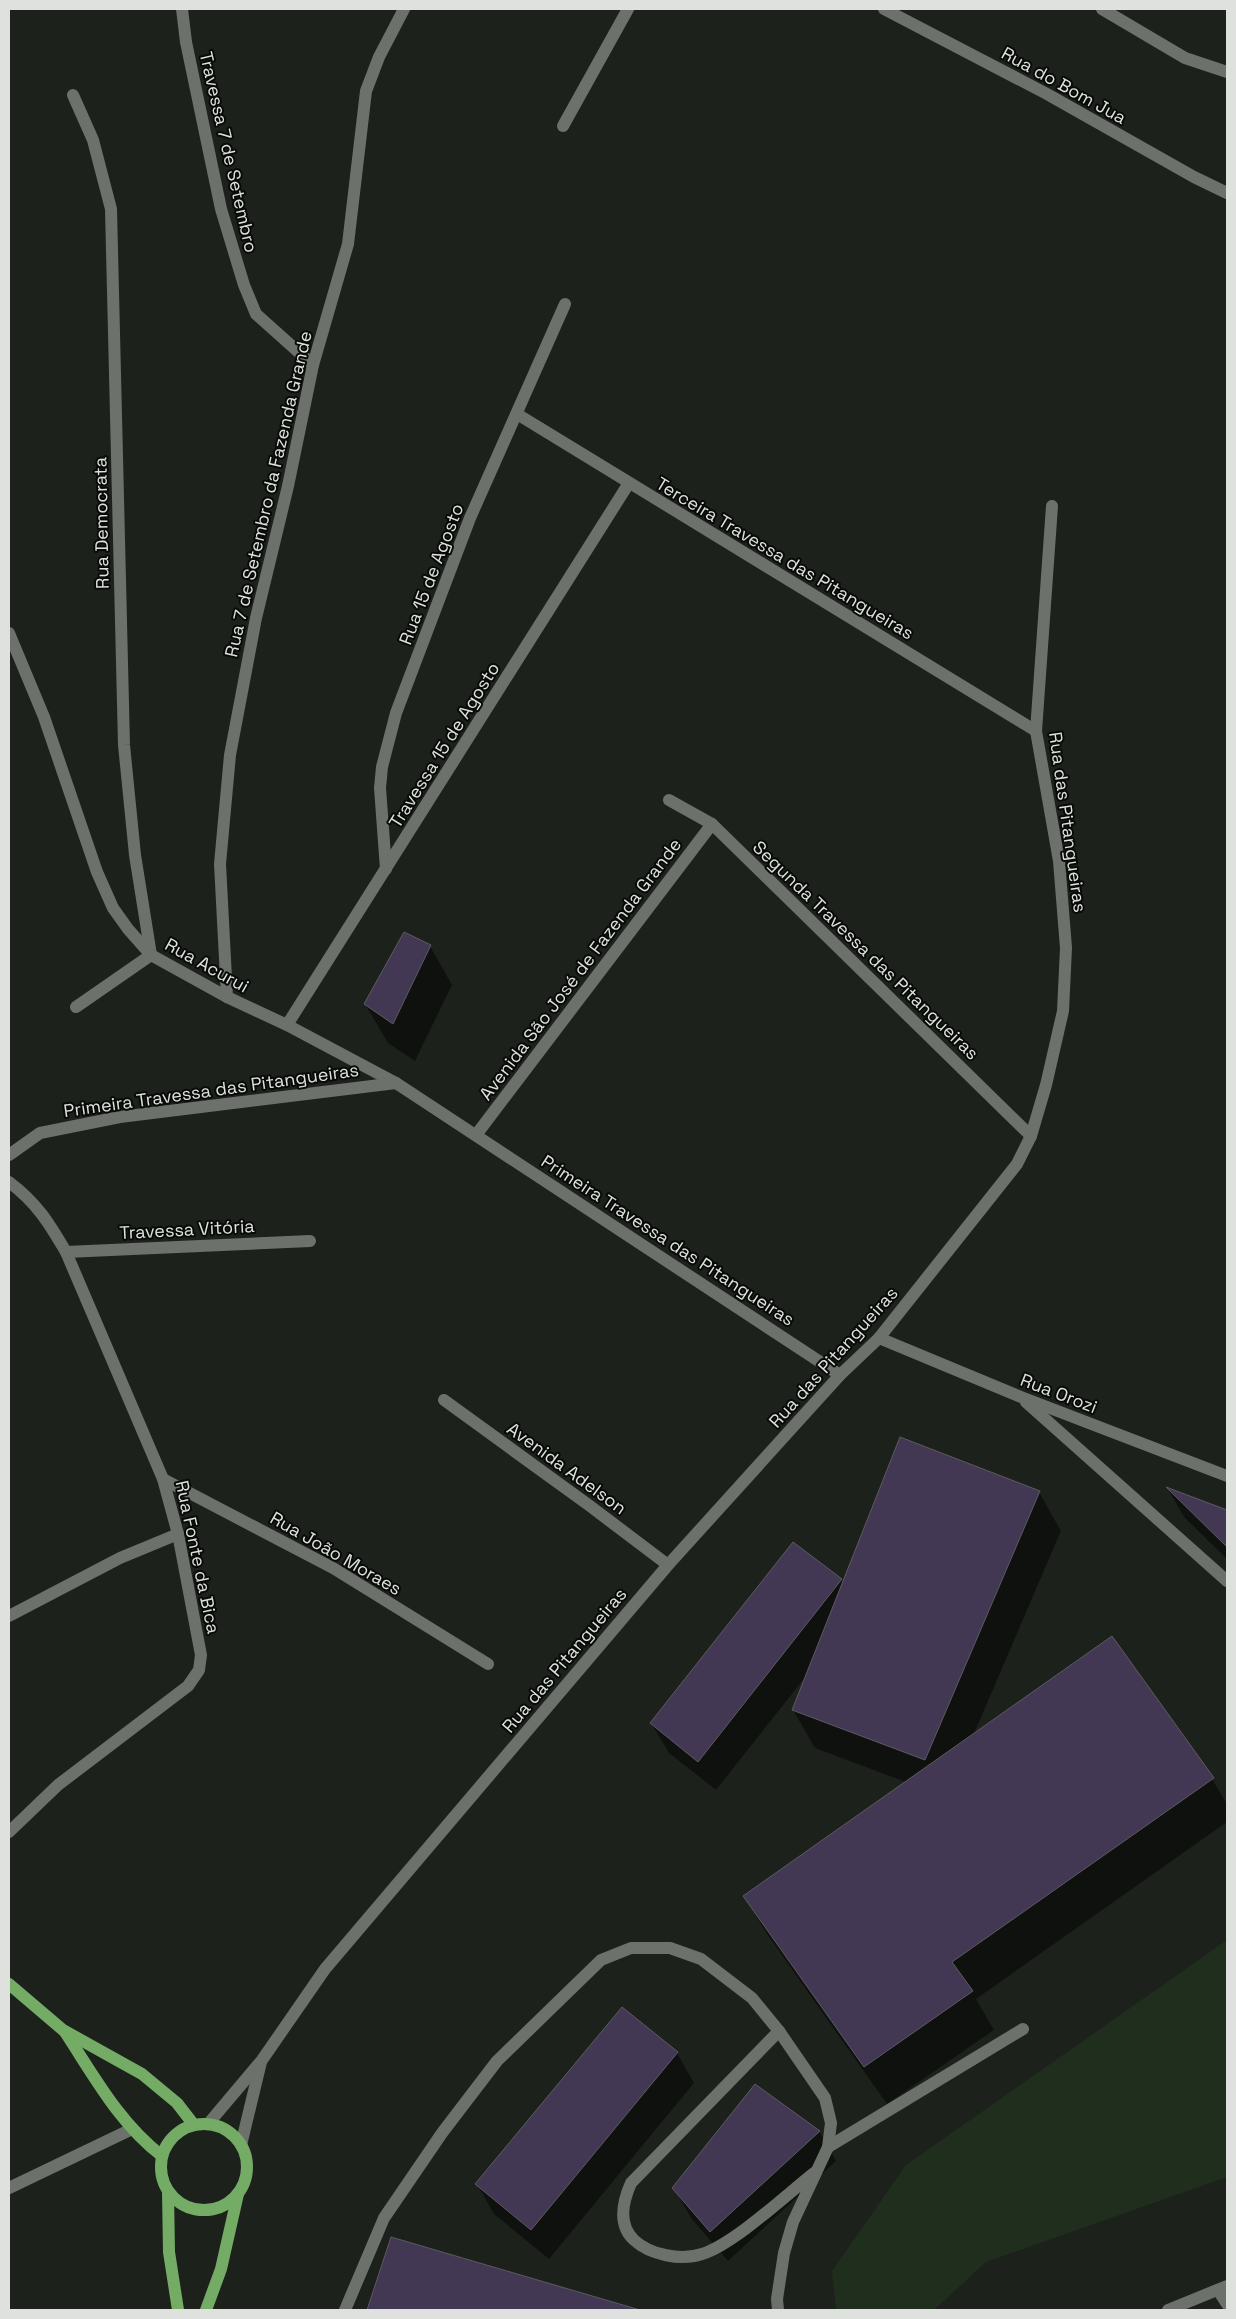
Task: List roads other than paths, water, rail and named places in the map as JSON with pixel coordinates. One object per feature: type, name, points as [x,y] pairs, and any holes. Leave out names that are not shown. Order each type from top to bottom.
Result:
[{"type":"main road","points":[[9,1984],[64,2030],[142,2074],[177,2103],[194,2124]]},
{"type":"main road","points":[[64,2030],[107,2097],[132,2129],[162,2156]]},
{"type":"main road","points":[[206,2310],[221,2269],[238,2194],[244,2183],[247,2170],[246,2157],[241,2145],[233,2135],[221,2127],[208,2124],[194,2124],[173,2135],[166,2145],[160,2167],[162,2181],[168,2192],[178,2202],[190,2208],[204,2210],[228,2203],[238,2194]]},
{"type":"main road","points":[[168,2192],[169,2252],[178,2310]]},
{"type":"street","name":"Travessa 7 de Setembro","points":[[182,9],[186,42],[221,209],[244,285],[256,314],[312,365]]},
{"type":"street","name":"Rua 7 de Setembro da Fazenda Grande","points":[[227,997],[220,864],[230,755],[256,618],[288,486],[312,365],[348,244],[366,91],[379,57],[404,9]]},
{"type":"street","points":[[563,126],[628,9]]},
{"type":"street","name":"Rua do Bom Jua","points":[[884,9],[1048,94],[1194,177],[1227,193]]},
{"type":"street","points":[[1102,9],[1185,58],[1227,72]]},
{"type":"street","name":"Rua Democrata","points":[[73,95],[93,140],[111,209],[124,745],[135,856],[151,955]]},
{"type":"street","name":"Rua 15 de Agosto","points":[[386,869],[380,788],[382,767],[396,713],[470,518],[565,304]]},
{"type":"street","name":"Terceira Travessa das Pitangueiras","points":[[517,414],[1036,731]]},
{"type":"street","name":"Travessa 15 de Agosto","points":[[287,1025],[629,484]]},
{"type":"street","name":"Rua das Pitangueiras","points":[[208,2124],[262,2060],[325,1969],[668,1565],[840,1375],[879,1338],[1017,1164],[1030,1136],[1046,1085],[1063,1011],[1066,948],[1059,861],[1036,731],[1052,506]]},
{"type":"street","name":"Rua Acurui","points":[[10,638],[44,717],[97,872],[113,908],[128,929],[151,955],[227,997],[287,1025],[396,1083],[476,1135]]},
{"type":"street","name":"Segunda Travessa das Pitangueiras","points":[[669,800],[712,824],[1030,1136]]},
{"type":"street","name":"Avenida São José de Fazenda Grande","points":[[476,1135],[712,824]]},
{"type":"street","points":[[76,1007],[151,955]]},
{"type":"street","name":"Primeira Travessa das Pitangueiras","points":[[9,1155],[40,1133],[120,1116],[396,1083]]},
{"type":"street","name":"Primeira Travessa das Pitangueiras","points":[[476,1135],[840,1375]]},
{"type":"street","name":"Rua Fonte da Bica","points":[[9,1182],[32,1200],[48,1220],[66,1252],[164,1479],[178,1534],[201,1655],[198,1670],[188,1686],[58,1785],[9,1832]]},
{"type":"street","name":"Travessa Vitória","points":[[66,1252],[310,1240]]},
{"type":"street","name":"Rua Orozi","points":[[879,1338],[1021,1397],[1227,1476]]},
{"type":"street","points":[[1021,1397],[1227,1581]]},
{"type":"street","name":"Avenida Adelson","points":[[444,1400],[668,1565]]},
{"type":"street","name":"Rua João Moraes","points":[[164,1479],[333,1568],[488,1664]]},
{"type":"street","points":[[9,1616],[120,1558],[178,1534]]},
{"type":"street","points":[[345,2310],[384,2218],[442,2134],[497,2061],[601,1960],[631,1948],[670,1948],[701,1959],[752,1998],[778,2031],[825,2098],[831,2123],[828,2147],[793,2222],[784,2253],[777,2299],[778,2310]]},
{"type":"street","points":[[828,2147],[1023,2029]]},
{"type":"street","points":[[778,2031],[631,2183],[624,2199],[622,2220],[632,2238],[648,2251],[674,2256],[701,2254],[726,2243],[817,2171]]},
{"type":"street","name":"Rua das Pitangueiras","points":[[241,2145],[262,2060]]},
{"type":"street","points":[[9,2188],[132,2129]]},
{"type":"street","points":[[1168,2310],[1222,2288],[1227,2304]]}]
